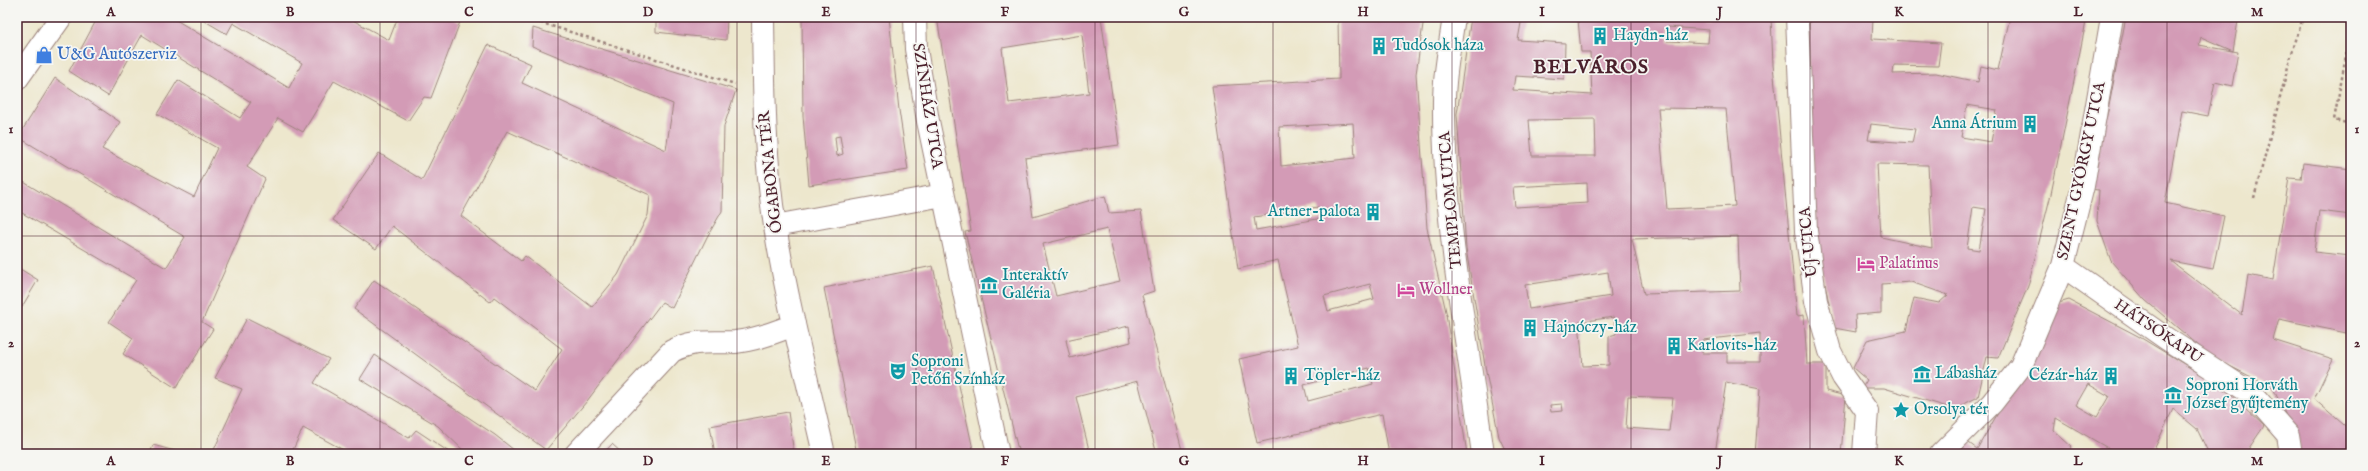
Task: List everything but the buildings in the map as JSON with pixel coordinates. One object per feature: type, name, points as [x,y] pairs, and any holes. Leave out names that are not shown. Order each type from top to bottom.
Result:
[{"type":"street","points":[[17,79],[61,17]]},
{"type":"street","name":"ÓGABONA TÉR","points":[[763,17],[766,132],[775,226],[794,325],[824,454]]},
{"type":"street","name":"SZÍNHÁZ UTCA","points":[[915,17],[916,49],[928,122],[998,454]]},
{"type":"street","name":"TEMPLOM UTCA","points":[[1454,17],[1444,100],[1446,171],[1454,248],[1483,454]]},
{"type":"street","name":"ÚJ UTCA","points":[[1797,17],[1806,231],[1816,302],[1830,351],[1846,382],[1867,411],[1864,454]]},
{"type":"street","name":"SZENT GYÖRGY UTCA","points":[[1941,454],[1992,403],[2021,366],[2063,266],[2083,186],[2112,17]]},
{"type":"street","points":[[775,226],[943,195]]},
{"type":"street","name":"HÁTSÓKAPU","points":[[2063,266],[2167,339],[2252,394],[2288,435],[2292,454]]},
{"type":"street","points":[[576,454],[672,351],[685,344],[736,342],[758,338],[794,325]]},
{"type":"path","points":[[523,17],[738,85]]},
{"type":"path","points":[[2254,198],[2303,17]]},
{"type":"path","points":[[2351,28],[2334,120],[2351,124]]},
{"type":"place","name":"Haydn-ház","points":[[1600,36]]},
{"type":"place","name":"Tudósok háza","points":[[1379,46]]},
{"type":"place","name":"U&G Autószerviz","points":[[44,55]]},
{"type":"place","name":"Anna Átrium","points":[[2030,124]]},
{"type":"place","name":"Artner-palota","points":[[1373,212]]},
{"type":"place","name":"Palatinus","points":[[1866,264]]},
{"type":"place","name":"Interaktív Galéria","points":[[989,285]]},
{"type":"place","name":"Wollner","points":[[1406,290]]},
{"type":"place","name":"Hajnóczy-ház","points":[[1530,328]]},
{"type":"place","name":"Karlovits-ház","points":[[1674,346]]},
{"type":"place","name":"Soproni Petőfi Színház","points":[[898,371]]},
{"type":"place","name":"Lábasház","points":[[1922,374]]},
{"type":"place","name":"Töpler-ház","points":[[1291,376]]},
{"type":"place","name":"Cézár-ház","points":[[2111,376]]},
{"type":"place","name":"Soproni Horváth József gyűjtemény","points":[[2173,395]]},
{"type":"place","name":"Orsolya tér","points":[[1901,410]]},
{"type":"district","name":"BELVÁROS","points":[[1591,67]]}]
